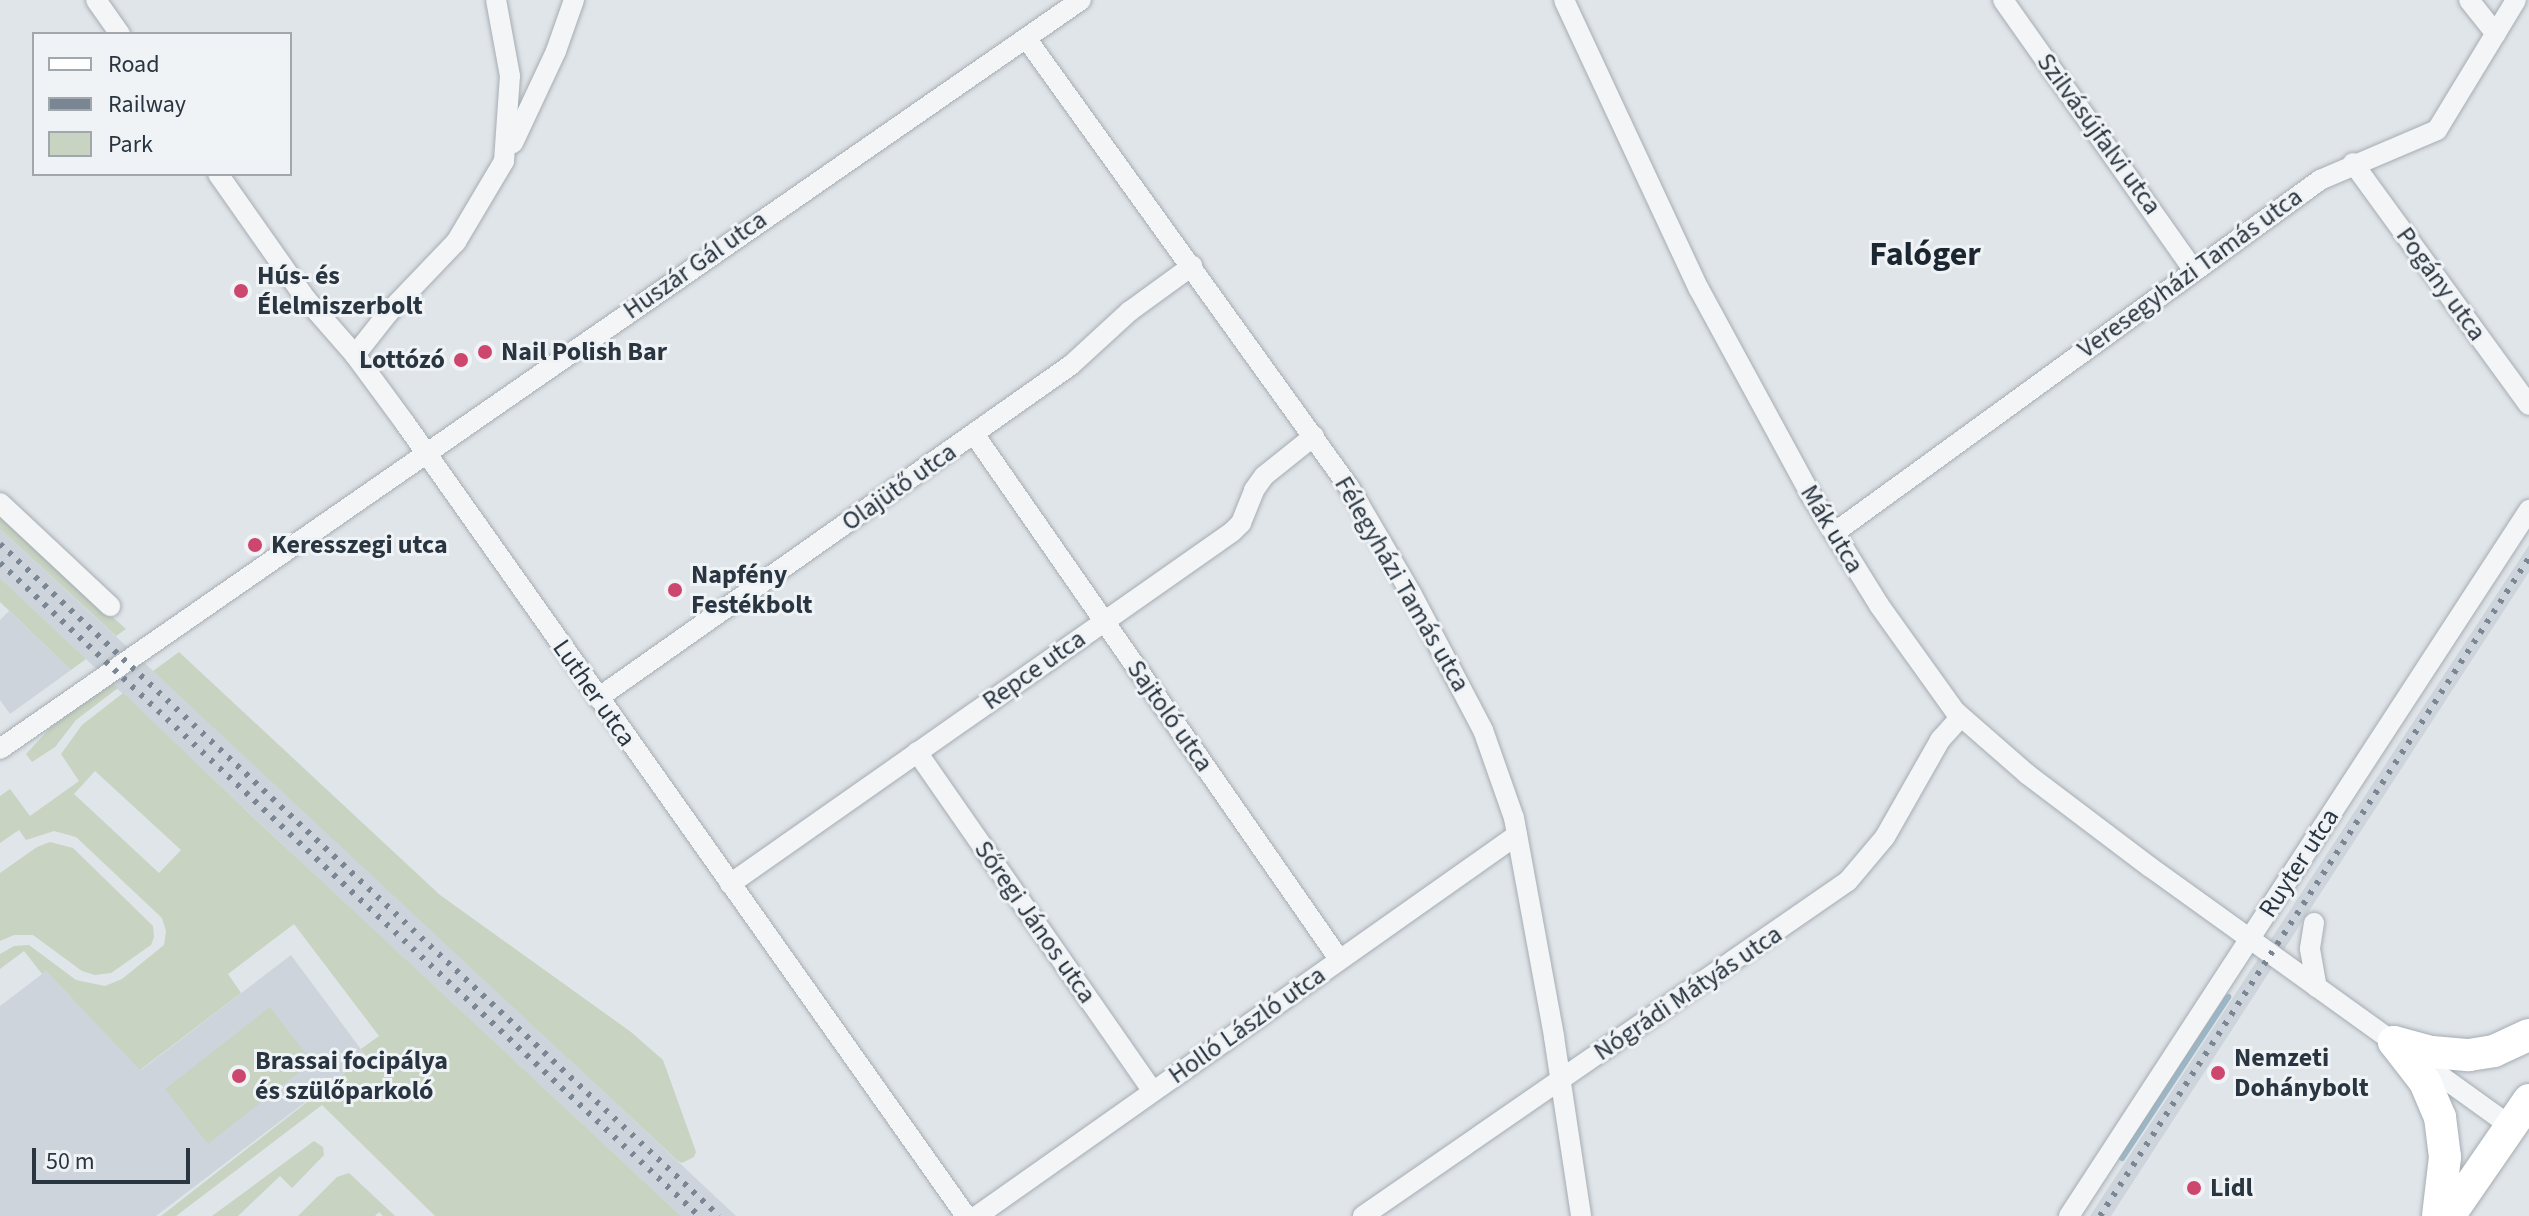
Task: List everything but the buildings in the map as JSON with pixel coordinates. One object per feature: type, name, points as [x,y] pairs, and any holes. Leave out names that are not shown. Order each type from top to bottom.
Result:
[{"type":"main road","points":[[2394,1042],[2447,1054],[2478,1055],[2529,1035]]},
{"type":"main road","points":[[2394,1042],[2425,1082],[2440,1117],[2445,1157],[2438,1216]]},
{"type":"main road","points":[[2449,1216],[2520,1113]]},
{"type":"street","points":[[96,0],[119,32]]},
{"type":"street","points":[[496,0],[510,76],[511,108],[504,161]]},
{"type":"street","points":[[355,355],[389,312],[456,242],[504,161],[556,51],[574,0]]},
{"type":"street","name":"Huszár Gál utca","points":[[0,749],[1081,0]]},
{"type":"street","name":"Mák utca","points":[[1564,0],[1699,289],[1834,533],[1896,630],[1961,717],[2027,774],[2249,940],[2394,1042],[2520,1113]]},
{"type":"street","name":"Szilvásújfalvi utca","points":[[2003,0],[2193,269]]},
{"type":"street","points":[[2469,0],[2496,34]]},
{"type":"street","name":"Veresegyházi Tamás utca","points":[[1834,533],[2193,269],[2320,180],[2440,127],[2516,0]]},
{"type":"street","name":"Félegyházi Tamás utca","points":[[1026,38],[1314,436],[1377,533],[1477,717],[1504,784],[1517,835],[1561,1080],[1581,1216]]},
{"type":"street","name":"Pogány utca","points":[[2353,163],[2529,405]]},
{"type":"street","name":"Luther utca","points":[[219,176],[316,312],[355,355],[425,452],[966,1216]]},
{"type":"street","name":"Olajütő utca","points":[[598,698],[1071,365],[1130,311],[1192,266]]},
{"type":"street","name":"Sajtoló utca","points":[[974,434],[1339,959]]},
{"type":"street","name":"Repce utca","points":[[730,884],[1237,527],[1264,476],[1314,436]]},
{"type":"street","points":[[0,503],[110,606]]},
{"type":"street","name":"Ruyter utca","points":[[2069,1216],[2529,510]]},
{"type":"street","name":"Nógrádi Mátyás utca","points":[[1363,1216],[1857,873],[1885,837],[1940,740],[1961,717]]},
{"type":"street","name":"Sőregi János utca","points":[[917,752],[1153,1091]]},
{"type":"street","name":"Holló László utca","points":[[977,1216],[1517,835]]},
{"type":"street","points":[[2314,923],[2311,958],[2317,987]]},
{"type":"shaded area","points":[[0,529],[736,1216],[681,1216],[318,878],[0,578]]},
{"type":"shaded area","points":[[2529,545],[2529,572],[2111,1216],[2090,1216]]},
{"type":"shaded area","points":[[9,611],[71,670],[10,714],[0,700],[0,620]]},
{"type":"shaded area","points":[[291,955],[366,1056],[156,1216],[0,1216],[0,1006],[46,971],[141,1070]]},
{"type":"green space","points":[[0,514],[126,629],[116,636],[0,529]]},
{"type":"green space","points":[[0,578],[86,659],[71,670],[0,602]]},
{"type":"green space","points":[[179,652],[440,895],[631,1032],[663,1060],[696,1152],[694,1157],[682,1163],[678,1161],[153,671]]},
{"type":"green space","points":[[112,683],[118,688],[76,720],[55,747],[32,762],[26,754],[51,727]]},
{"type":"green space","points":[[123,693],[681,1216],[435,1216],[322,1105],[176,1216],[161,1216],[366,1056],[361,1049],[379,1036],[294,924],[228,974],[241,993],[140,1070],[46,971],[42,974],[24,951],[0,969],[0,954],[14,946],[29,945],[76,980],[105,986],[122,979],[164,945],[166,931],[162,918],[76,837],[54,831],[26,840],[19,830],[0,843],[0,796],[10,789],[30,816],[79,781],[61,754],[82,725]],"holes":[[[95,771],[181,850],[159,873],[74,794]]]},
{"type":"green space","points":[[50,842],[73,848],[153,926],[151,945],[111,973],[95,975],[82,971],[33,935],[14,935],[0,941],[0,873],[37,847]]},
{"type":"green space","name":"Brassai focipálya és szülőparkoló","points":[[270,1007],[312,1062],[208,1144],[165,1089]]},
{"type":"green space","points":[[314,1141],[323,1147],[324,1155],[292,1188],[280,1176],[238,1216],[212,1216]]},
{"type":"green space","points":[[349,1173],[395,1216],[383,1216],[379,1212],[375,1216],[298,1216],[337,1177]]},
{"type":"waterway","points":[[2122,1158],[2228,997]]},
{"type":"railway","points":[[0,544],[719,1216]]},
{"type":"railway","points":[[2100,1216],[2529,558]]},
{"type":"railway","points":[[0,563],[699,1216]]},
{"type":"place","name":"Hús- és Élelmiszerbolt","points":[[241,291]]},
{"type":"place","name":"Nail Polish Bar","points":[[485,352]]},
{"type":"place","name":"Lottózó","points":[[461,360]]},
{"type":"place","name":"Keresszegi utca","points":[[255,545]]},
{"type":"place","name":"Napfény Festékbolt","points":[[675,590]]},
{"type":"place","name":"Nemzeti Dohánybolt","points":[[2218,1073]]},
{"type":"place","name":"Brassai focipálya és szülőparkoló","points":[[239,1076]]},
{"type":"place","name":"Lidl","points":[[2194,1188]]},
{"type":"district","name":"Falóger","points":[[1925,255]]}]
